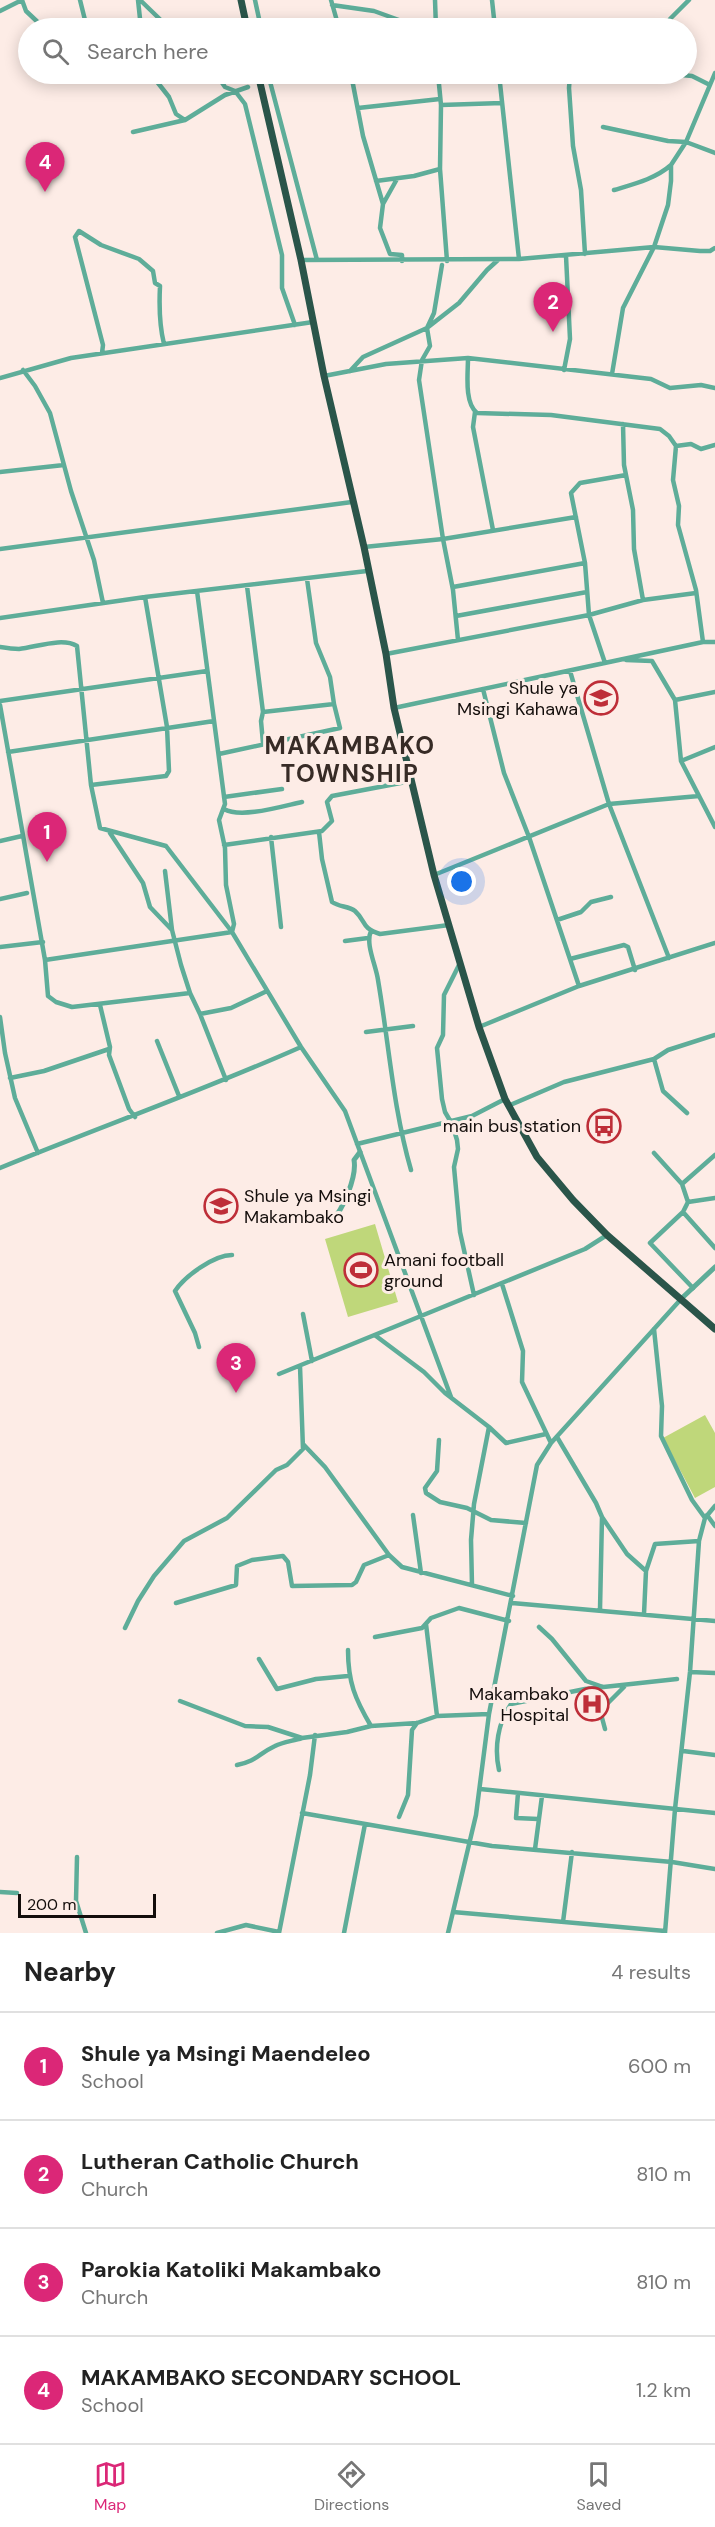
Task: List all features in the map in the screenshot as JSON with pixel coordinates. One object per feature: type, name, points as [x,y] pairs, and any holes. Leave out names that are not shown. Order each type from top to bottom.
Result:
[{"type":"highway","points":[[241,0],[245,18]]},
{"type":"highway","points":[[260,84],[301,260],[352,502],[364,547],[367,572],[386,654],[394,708],[434,875],[479,1027],[507,1103],[537,1157],[573,1200],[607,1234],[715,1329]]},
{"type":"street","points":[[0,11],[22,0],[26,11],[33,18]]},
{"type":"street","points":[[80,0],[84,18]]},
{"type":"street","points":[[139,0],[140,18]]},
{"type":"street","points":[[139,0],[158,18]]},
{"type":"street","points":[[255,0],[259,18]]},
{"type":"street","points":[[435,0],[436,18]]},
{"type":"street","points":[[492,0],[494,18]]},
{"type":"street","points":[[670,18],[689,0]]},
{"type":"street","points":[[336,18],[331,2],[374,11],[393,18]]},
{"type":"street","points":[[614,190],[649,179],[671,165],[686,142],[715,73]]},
{"type":"street","points":[[697,78],[710,85]]},
{"type":"street","points":[[158,84],[169,98],[176,114],[185,120]]},
{"type":"street","points":[[223,84],[235,91],[245,105],[282,255],[282,288],[295,326]]},
{"type":"street","points":[[271,84],[317,260]]},
{"type":"street","points":[[353,84],[371,167],[383,204]]},
{"type":"street","points":[[439,84],[444,263],[434,313],[427,328],[430,346],[422,360],[419,380],[443,539],[453,587],[458,640]]},
{"type":"street","points":[[500,84],[519,259]]},
{"type":"street","points":[[569,84],[573,146],[576,174],[581,190],[585,254]]},
{"type":"street","points":[[133,132],[185,120],[235,91],[248,87]]},
{"type":"street","points":[[358,108],[441,102],[502,103]]},
{"type":"street","points":[[603,127],[668,141],[686,142],[715,153]]},
{"type":"street","points":[[612,374],[623,308],[654,247],[668,205],[671,165]]},
{"type":"street","points":[[376,181],[397,179],[440,169]]},
{"type":"street","points":[[397,179],[383,204],[380,228],[390,254],[402,255],[402,261]]},
{"type":"street","points":[[102,353],[103,345],[75,237],[79,231],[101,245],[139,259],[153,271],[155,283],[160,286],[162,303],[158,319],[164,344]]},
{"type":"street","points":[[301,260],[444,263],[566,256],[654,247],[700,251],[710,251],[715,248]]},
{"type":"street","points":[[564,370],[570,339],[566,256]]},
{"type":"street","points":[[350,371],[363,357],[427,328],[459,303],[498,260]]},
{"type":"street","points":[[0,378],[23,370],[102,353],[313,322]]},
{"type":"street","points":[[324,376],[422,360],[468,358],[651,379],[670,388],[701,385],[715,388]]},
{"type":"street","points":[[468,358],[469,393],[472,410],[475,412],[473,427],[493,530]]},
{"type":"street","points":[[23,370],[50,413],[63,465],[94,560],[103,603]]},
{"type":"street","points":[[475,412],[551,415],[660,429],[669,436],[676,446],[674,480],[679,506],[678,525],[696,593],[703,642]]},
{"type":"street","points":[[623,424],[623,451],[633,510],[634,549],[642,600]]},
{"type":"street","points":[[676,446],[691,444],[701,448],[715,445]]},
{"type":"street","points":[[0,472],[63,465]]},
{"type":"street","points":[[605,663],[589,615],[585,563],[571,493],[580,483],[626,475]]},
{"type":"street","points":[[0,549],[352,502]]},
{"type":"street","points":[[364,547],[443,539],[576,518]]},
{"type":"street","points":[[453,587],[585,563]]},
{"type":"street","points":[[0,618],[144,597],[367,572]]},
{"type":"street","points":[[219,754],[263,743],[321,734],[340,728],[326,664],[316,643],[307,579]]},
{"type":"street","points":[[247,586],[263,712],[261,721],[263,743]]},
{"type":"street","points":[[198,591],[224,797],[224,809],[219,820],[224,845],[226,885],[234,924],[232,932]]},
{"type":"street","points":[[456,616],[587,592]]},
{"type":"street","points":[[386,654],[589,615],[642,600],[696,593]]},
{"type":"street","points":[[92,785],[167,775],[169,771],[167,727],[144,597]]},
{"type":"street","points":[[394,708],[620,659],[703,642],[715,642]]},
{"type":"street","points":[[0,647],[17,649],[58,643],[75,644],[78,648],[92,785],[100,828],[166,846],[232,932],[301,1047],[345,1111],[420,1317],[450,1389],[451,1397]]},
{"type":"street","points":[[620,659],[652,661],[675,700],[681,761],[714,821],[715,827]]},
{"type":"street","points":[[570,670],[609,804],[669,958]]},
{"type":"street","points":[[0,700],[207,671]]},
{"type":"street","points":[[483,689],[504,773],[529,837],[579,986]]},
{"type":"street","points":[[675,700],[715,692]]},
{"type":"street","points":[[263,712],[334,704]]},
{"type":"street","points":[[0,705],[43,942],[48,996],[56,1002],[72,1007],[190,993]]},
{"type":"street","points":[[8,752],[214,720]]},
{"type":"street","points":[[681,761],[715,747]]},
{"type":"street","points":[[224,845],[319,832],[332,821],[327,802],[332,796],[411,781]]},
{"type":"street","points":[[224,797],[282,789]]},
{"type":"street","points":[[434,875],[609,804],[699,796]]},
{"type":"street","points":[[224,809],[233,813],[251,812],[302,802]]},
{"type":"street","points":[[109,831],[143,883],[150,908],[172,930]]},
{"type":"street","points":[[319,832],[322,859],[332,902],[353,910],[371,931],[380,934],[449,926]]},
{"type":"street","points":[[0,841],[22,836]]},
{"type":"street","points":[[271,837],[281,927]]},
{"type":"street","points":[[165,871],[172,930],[190,993],[226,1080]]},
{"type":"street","points":[[0,899],[27,893]]},
{"type":"street","points":[[557,920],[580,912],[591,902],[611,897]]},
{"type":"street","points":[[371,931],[368,938],[378,980],[397,1119],[411,1170]]},
{"type":"street","points":[[45,960],[232,932]]},
{"type":"street","points":[[345,941],[368,938]]},
{"type":"street","points":[[0,947],[43,942]]},
{"type":"street","points":[[479,1027],[579,986],[715,943]]},
{"type":"street","points":[[570,959],[624,945],[628,947],[635,970]]},
{"type":"street","points":[[460,963],[444,995],[443,1035],[437,1048],[442,1099],[458,1149],[454,1167],[460,1232],[474,1295]]},
{"type":"street","points":[[200,1014],[231,1008],[267,991]]},
{"type":"street","points":[[100,1005],[109,1055],[129,1109],[135,1117]]},
{"type":"street","points":[[0,1017],[15,1098],[38,1153]]},
{"type":"street","points":[[366,1032],[413,1026]]},
{"type":"street","points":[[357,1144],[472,1116],[564,1082],[654,1059],[668,1050],[715,1035]]},
{"type":"street","points":[[157,1041],[179,1096]]},
{"type":"street","points":[[0,1168],[135,1117],[179,1096],[226,1080],[301,1047]]},
{"type":"street","points":[[10,1078],[44,1071],[109,1049]]},
{"type":"street","points":[[654,1059],[663,1091],[687,1113]]},
{"type":"street","points":[[331,1221],[340,1213],[356,1168],[354,1160],[360,1152]]},
{"type":"street","points":[[654,1153],[682,1184],[688,1202],[683,1212],[650,1244],[693,1288]]},
{"type":"street","points":[[682,1184],[715,1155]]},
{"type":"street","points":[[688,1202],[715,1198]]},
{"type":"street","points":[[683,1212],[715,1248]]},
{"type":"street","points":[[279,1374],[585,1249],[607,1234]]},
{"type":"street","points":[[199,1347],[195,1333],[175,1291],[206,1263],[223,1255],[232,1255]]},
{"type":"street","points":[[448,1933],[470,1842],[480,1789],[489,1714],[509,1621],[537,1465],[551,1443],[682,1298],[715,1267]]},
{"type":"street","points":[[502,1284],[523,1351],[522,1382],[551,1443]]},
{"type":"street","points":[[303,1314],[312,1361]]},
{"type":"street","points":[[654,1329],[662,1406],[661,1436],[692,1500],[715,1526]]},
{"type":"street","points":[[376,1336],[424,1372],[451,1397],[510,1444],[546,1434]]},
{"type":"street","points":[[125,1628],[138,1600],[159,1569],[176,1550],[190,1537],[227,1518],[240,1508],[276,1470],[287,1465],[303,1449],[300,1366]]},
{"type":"street","points":[[472,1585],[471,1540],[474,1512],[489,1427]]},
{"type":"street","points":[[557,1437],[602,1517],[627,1554],[645,1571]]},
{"type":"street","points":[[439,1440],[437,1471],[425,1490],[441,1502],[491,1520],[526,1523]]},
{"type":"street","points":[[303,1444],[325,1467],[389,1555],[402,1568],[513,1596]]},
{"type":"street","points":[[453,1912],[665,1932],[675,1809],[690,1672],[699,1541],[706,1516],[715,1506]]},
{"type":"street","points":[[413,1515],[421,1573]]},
{"type":"street","points":[[600,1610],[602,1517]]},
{"type":"street","points":[[645,1614],[645,1571],[650,1564],[655,1544],[699,1541]]},
{"type":"street","points":[[176,1603],[236,1585],[237,1566],[252,1560],[283,1556],[288,1562],[292,1586],[352,1585],[356,1582],[364,1565],[389,1555]]},
{"type":"street","points":[[512,1603],[715,1621]]},
{"type":"street","points":[[375,1637],[422,1628],[431,1618],[459,1608],[509,1621]]},
{"type":"street","points":[[426,1624],[437,1716]]},
{"type":"street","points":[[538,1627],[552,1639],[586,1681],[606,1688]]},
{"type":"street","points":[[348,1650],[348,1676],[361,1709],[371,1726]]},
{"type":"street","points":[[259,1659],[277,1689],[316,1679],[348,1676]]},
{"type":"street","points":[[690,1672],[715,1673]]},
{"type":"street","points":[[499,1770],[496,1758],[500,1728],[503,1714],[511,1704],[548,1695],[677,1679]]},
{"type":"street","points":[[605,1729],[601,1714],[603,1707],[626,1685]]},
{"type":"street","points":[[180,1701],[245,1726],[267,1727],[302,1738]]},
{"type":"street","points":[[237,1766],[253,1762],[267,1749],[278,1744],[315,1735],[348,1732],[371,1726],[417,1723],[437,1716],[489,1714]]},
{"type":"street","points":[[399,1817],[408,1795],[412,1730],[417,1723]]},
{"type":"street","points":[[218,1933],[246,1925],[279,1932],[315,1735]]},
{"type":"street","points":[[683,1751],[715,1755]]},
{"type":"street","points":[[480,1789],[715,1813]]},
{"type":"street","points":[[518,1793],[516,1818],[538,1819]]},
{"type":"street","points":[[535,1849],[542,1796]]},
{"type":"street","points":[[302,1813],[470,1842],[672,1862],[715,1869]]},
{"type":"street","points":[[344,1933],[365,1824]]},
{"type":"street","points":[[563,1922],[572,1852]]},
{"type":"street","points":[[77,1857],[76,1901],[86,1933]]},
{"type":"street","points":[[679,1865],[715,1869]]},
{"type":"street","points":[[0,1892],[17,1893]]},
{"type":"green space","name":"Amani football ground","points":[[375,1224],[398,1302],[348,1317],[325,1239]]},
{"type":"green space","points":[[705,1415],[715,1433],[715,1487],[695,1498],[663,1438]]},
{"type":"place","name":"MAKAMBAKO SECONDARY SCHOOL","points":[[45,192]]},
{"type":"place","name":"Lutheran Catholic Church","points":[[553,332]]},
{"type":"place","name":"Shule ya Msingi Kahawa","points":[[601,698]]},
{"type":"place","name":"Shule ya Msingi Maendeleo","points":[[47,862]]},
{"type":"place","name":"main bus station","points":[[604,1126]]},
{"type":"place","name":"Shule ya Msingi Makambako","points":[[221,1206]]},
{"type":"place","name":"Amani football ground","points":[[361,1270]]},
{"type":"place","name":"Parokia Katoliki Makambako","points":[[236,1393]]},
{"type":"place","name":"Makambako Hospital","points":[[592,1704]]},
{"type":"district","name":"MAKAMBAKO TOWNSHIP","points":[[350,760]]}]
